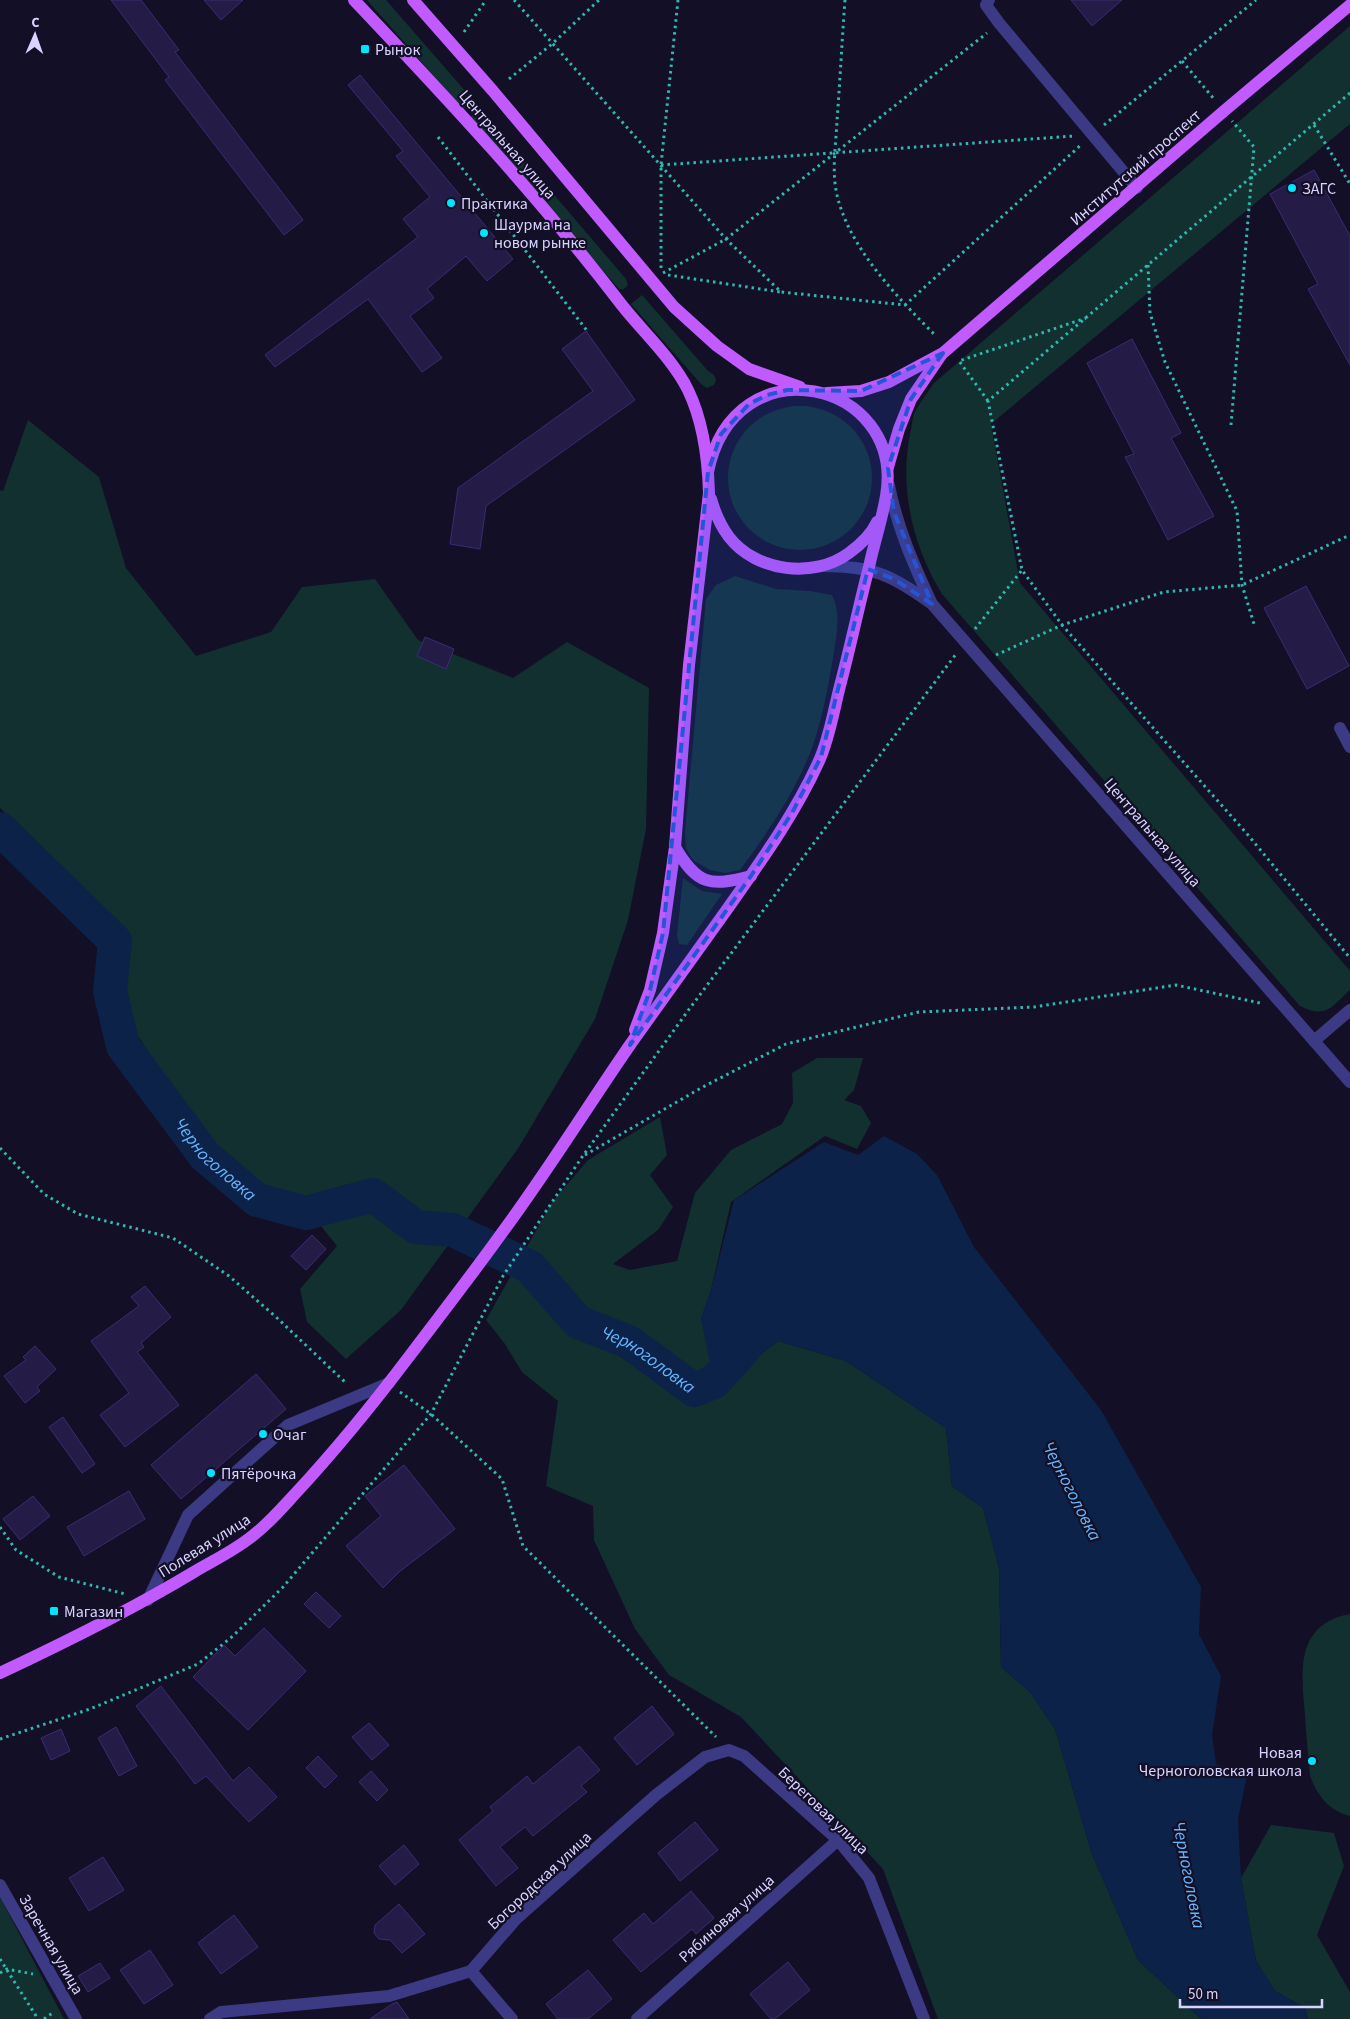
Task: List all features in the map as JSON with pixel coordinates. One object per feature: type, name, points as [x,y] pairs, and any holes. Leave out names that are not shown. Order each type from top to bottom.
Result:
[{"type":"main road","name":"Центральная улица","points":[[354,0],[464,116],[602,278],[677,371],[688,389],[697,413],[708,472]]},
{"type":"main road","name":"Центральная улица","points":[[413,0],[493,91],[674,308],[717,346],[750,369],[807,390]]},
{"type":"main road","name":"Институтский проспект","points":[[942,353],[1137,188],[1224,111],[1350,6]]},
{"type":"main road","points":[[824,393],[861,391],[889,382],[942,353]]},
{"type":"main road","points":[[888,468],[899,429],[911,399],[942,353]]},
{"type":"main road","points":[[786,390],[807,390],[824,393],[843,401],[860,414],[873,429],[883,447],[888,468],[888,482],[854,632],[821,757],[792,813],[751,876],[630,1045],[650,990],[663,933],[675,847],[690,665],[709,493],[708,472],[712,452],[721,434],[733,418],[743,409],[767,395],[786,390]]},
{"type":"main road","points":[[709,493],[716,517],[730,538],[749,555],[772,566],[797,570],[822,566],[843,558],[861,544],[875,526],[884,506]]},
{"type":"main road","points":[[675,847],[687,867],[706,880],[725,883],[751,876]]},
{"type":"main road","name":"Полевая улица","points":[[0,1673],[148,1600],[257,1533],[330,1455],[389,1383],[505,1228],[630,1045]]},
{"type":"street","points":[[989,0],[986,5],[999,23],[1137,188]]},
{"type":"street","points":[[888,482],[894,512],[903,541],[932,604]]},
{"type":"street","points":[[822,566],[868,568],[902,583],[932,604]]},
{"type":"street","name":"Центральная улица","points":[[932,604],[1350,1082]]},
{"type":"street","points":[[1340,728],[1350,748]]},
{"type":"street","points":[[1314,1041],[1350,1010]]},
{"type":"street","points":[[148,1600],[188,1514],[288,1424],[389,1383]]},
{"type":"street","name":"Береговая улица","points":[[729,1750],[744,1756],[838,1840],[869,1878],[924,2019]]},
{"type":"street","name":"Богородская улица","points":[[471,1971],[516,1919],[656,1795],[705,1757],[729,1750]]},
{"type":"street","name":"Рябиновая улица","points":[[637,2019],[838,1840]]},
{"type":"street","name":"Заречная улица","points":[[0,1885],[76,2019]]},
{"type":"street","points":[[210,2019],[221,2012],[389,1996],[471,1971],[512,2019]]},
{"type":"path","points":[[464,32],[486,0]]},
{"type":"path","points":[[514,0],[726,239],[781,292]]},
{"type":"path","points":[[508,79],[552,44],[599,0]]},
{"type":"path","points":[[661,274],[661,165],[678,0]]},
{"type":"path","points":[[845,0],[835,153],[836,189],[844,217],[856,242],[904,305],[935,335]]},
{"type":"path","points":[[661,274],[781,292],[904,305],[1093,134],[1256,0]]},
{"type":"path","points":[[661,274],[726,239],[999,23]]},
{"type":"path","points":[[1182,61],[1254,147],[1231,424]]},
{"type":"path","points":[[988,401],[1252,178],[1350,92]]},
{"type":"path","points":[[1314,124],[1350,184]]},
{"type":"path","points":[[661,165],[1093,134]]},
{"type":"path","points":[[438,138],[588,332]]},
{"type":"path","points":[[1148,265],[1150,313],[1165,362],[1238,511],[1242,585],[1254,624]]},
{"type":"path","points":[[1088,317],[959,361],[988,401],[1022,570],[1062,625],[1248,835],[1350,958]]},
{"type":"path","points":[[982,661],[1062,625],[1164,592],[1242,585],[1350,536]]},
{"type":"path","points":[[582,1157],[701,1088],[786,1044],[919,1012],[1034,1007],[1176,985],[1258,1002],[1266,1008]]},
{"type":"path","points":[[0,1148],[44,1194],[78,1214],[173,1238],[229,1276],[328,1364],[358,1396]]},
{"type":"path","points":[[389,1383],[431,1414],[502,1479],[523,1546],[729,1750]]},
{"type":"path","points":[[0,1527],[16,1550],[59,1577],[148,1600]]},
{"type":"path","points":[[0,1959],[2,1965],[7,1969],[38,2019]]},
{"type":"path","points":[[0,1973],[7,1969],[52,1977]]},
{"type":"highlighted area","points":[[943,353],[911,399],[888,468],[894,512],[932,604],[894,579],[868,569],[821,757],[792,813],[751,876],[630,1045],[650,990],[663,933],[708,472],[721,434],[749,404],[767,395],[787,390],[861,391]]},
{"type":"green space","points":[[367,0],[386,0],[474,101],[463,109]]},
{"type":"green space","points":[[1350,26],[1350,124],[991,424],[1020,583],[1350,971],[1350,990],[1333,1006],[1323,1011],[1317,1011],[1300,1006],[942,594],[923,557],[916,537],[911,517],[906,476],[907,455],[914,414],[934,383]]},
{"type":"green space","points":[[480,108],[626,279],[628,285],[624,289],[619,289],[470,117]]},
{"type":"green space","points":[[642,295],[708,371],[714,375],[716,380],[714,385],[707,388],[701,384],[631,304]]},
{"type":"green space","points":[[800,406],[828,411],[851,427],[867,450],[872,478],[867,506],[851,529],[828,545],[800,550],[772,545],[749,529],[733,506],[728,478],[733,450],[749,427],[772,411]]},
{"type":"green space","points":[[28,420],[99,477],[126,568],[196,656],[271,632],[302,587],[375,579],[418,640],[513,678],[567,642],[649,688],[646,829],[628,920],[595,1019],[519,1147],[401,1310],[346,1359],[307,1322],[300,1289],[337,1246],[321,1226],[293,1223],[275,1200],[216,1149],[189,1114],[126,1018],[126,929],[0,808],[0,490],[3,491]]},
{"type":"green space","points":[[735,576],[776,589],[810,591],[832,595],[838,618],[833,658],[816,737],[798,781],[780,812],[740,870],[725,873],[710,870],[694,861],[686,849],[685,831],[706,599],[716,585]]},
{"type":"green space","points":[[683,878],[702,891],[722,894],[687,945],[679,944],[677,935]]},
{"type":"green space","points":[[817,1058],[863,1058],[854,1090],[844,1100],[861,1106],[871,1123],[857,1149],[825,1136],[731,1202],[711,1290],[701,1319],[728,1391],[747,1365],[778,1341],[846,1361],[946,1428],[952,1486],[983,1508],[999,1568],[1001,1667],[1030,1692],[1055,1729],[1092,1854],[1138,1960],[1201,2019],[938,2019],[883,1869],[741,1717],[669,1675],[635,1629],[594,1540],[593,1506],[546,1486],[558,1401],[522,1372],[505,1344],[486,1320],[552,1202],[588,1160],[660,1117],[667,1155],[650,1175],[673,1207],[658,1230],[613,1264],[630,1270],[677,1261],[695,1193],[731,1150],[782,1124],[793,1103],[792,1073]]},
{"type":"green space","points":[[1350,1614],[1350,1816],[1330,1806],[1320,1796],[1310,1776],[1303,1667],[1305,1652],[1319,1628],[1332,1619]]},
{"type":"green space","points":[[1271,1825],[1334,1833],[1344,1866],[1317,1935],[1350,1992],[1350,2019],[1308,2019],[1305,2008],[1275,1991],[1256,1961],[1241,1878]]},
{"type":"green space","points":[[0,1897],[64,2019],[0,2019]]},
{"type":"water","points":[[884,1136],[917,1154],[937,1175],[974,1247],[1101,1410],[1201,1587],[1199,1634],[1221,1676],[1212,1735],[1216,1764],[1247,1775],[1238,1819],[1241,1878],[1256,1961],[1275,1991],[1305,2008],[1308,2019],[1201,2019],[1138,1960],[1092,1854],[1055,1729],[1030,1692],[1001,1667],[999,1568],[983,1508],[952,1486],[946,1428],[846,1361],[778,1341],[747,1365],[728,1392],[714,1382],[701,1319],[711,1290],[734,1200],[824,1142],[858,1155]]},
{"type":"building","points":[[111,0],[141,0],[179,50],[175,52],[303,220],[284,235],[165,80],[169,77]]},
{"type":"building","points":[[204,0],[243,0],[221,20]]},
{"type":"building","points":[[1071,0],[1122,0],[1092,26]]},
{"type":"building","points":[[360,75],[513,259],[487,281],[466,256],[427,289],[434,298],[410,316],[442,358],[422,372],[368,299],[275,367],[265,355],[418,237],[403,219],[430,197],[396,156],[403,151],[348,85]]},
{"type":"building","points":[[1314,170],[1350,236],[1350,365],[1308,289],[1318,284],[1270,194]]},
{"type":"building","points":[[586,331],[635,400],[486,506],[480,549],[450,544],[458,488],[593,391],[562,349]]},
{"type":"building","points":[[1132,339],[1181,433],[1171,438],[1214,516],[1168,540],[1125,457],[1134,454],[1087,363]]},
{"type":"building","points":[[1306,586],[1349,666],[1307,689],[1264,608]]},
{"type":"building","points":[[425,637],[454,649],[446,669],[417,656]]},
{"type":"building","points":[[312,1235],[326,1249],[306,1270],[291,1256]]},
{"type":"building","points":[[145,1286],[171,1317],[141,1343],[144,1347],[137,1352],[179,1405],[125,1447],[100,1415],[129,1393],[91,1341],[139,1306],[131,1297]]},
{"type":"building","points":[[35,1346],[56,1369],[37,1387],[40,1391],[25,1403],[4,1376],[26,1360],[23,1357]]},
{"type":"building","points":[[256,1374],[286,1409],[181,1499],[151,1465]]},
{"type":"building","points":[[63,1417],[95,1464],[82,1473],[49,1427]]},
{"type":"building","points":[[404,1465],[455,1529],[399,1572],[383,1588],[346,1546],[381,1516],[365,1496]]},
{"type":"building","points":[[129,1491],[145,1519],[84,1556],[67,1527]]},
{"type":"building","points":[[33,1496],[50,1516],[20,1540],[3,1519]]},
{"type":"building","points":[[316,1592],[341,1616],[329,1628],[304,1604]]},
{"type":"building","points":[[264,1628],[306,1671],[248,1730],[193,1677],[224,1645],[235,1656]]},
{"type":"building","points":[[161,1686],[233,1781],[249,1767],[277,1797],[249,1822],[206,1776],[195,1784],[136,1706]]},
{"type":"building","points":[[652,1706],[674,1734],[637,1765],[614,1738]]},
{"type":"building","points":[[369,1723],[389,1745],[372,1760],[352,1737]]},
{"type":"building","points":[[116,1727],[137,1766],[119,1776],[98,1738]]},
{"type":"building","points":[[61,1729],[70,1751],[51,1760],[41,1738]]},
{"type":"building","points":[[579,1746],[600,1770],[581,1786],[587,1792],[533,1836],[525,1827],[500,1847],[518,1868],[496,1886],[459,1840],[493,1811],[490,1807],[527,1776],[533,1784]]},
{"type":"building","points":[[318,1756],[337,1776],[325,1788],[306,1768]]},
{"type":"building","points":[[371,1771],[388,1790],[377,1801],[359,1782]]},
{"type":"building","points":[[695,1822],[718,1850],[680,1881],[658,1853]]},
{"type":"building","points":[[404,1845],[419,1864],[395,1885],[379,1866]]},
{"type":"building","points":[[103,1857],[124,1890],[89,1911],[69,1878]]},
{"type":"building","points":[[691,1891],[714,1918],[696,1934],[692,1929],[641,1972],[613,1940],[644,1913],[653,1924]]},
{"type":"building","points":[[399,1904],[425,1934],[402,1953],[390,1940],[379,1939],[374,1933],[375,1925]]},
{"type":"building","points":[[234,1915],[258,1947],[221,1974],[198,1943]]},
{"type":"building","points":[[150,1950],[173,1985],[144,2004],[120,1970]]},
{"type":"building","points":[[788,1962],[810,1990],[775,2019],[771,2019],[750,1994]]},
{"type":"building","points":[[100,1963],[110,1978],[88,1992],[78,1976]]},
{"type":"building","points":[[588,1970],[612,1999],[588,2019],[558,2019],[546,2004]]},
{"type":"building","points":[[397,2002],[409,2019],[370,2019],[392,2004]]},
{"type":"waterway","name":"Черноголовка","points":[[0,829],[115,941],[110,991],[123,1046],[205,1156],[257,1200],[306,1213],[373,1195],[416,1227],[453,1230],[530,1267],[578,1322],[629,1342],[694,1390],[714,1382],[744,1349]]},
{"type":"place","name":"Рынок","points":[[365,49]]},
{"type":"place","name":"ЗАГС","points":[[1292,188]]},
{"type":"place","name":"Практика","points":[[451,203]]},
{"type":"place","name":"Шаурма на новом рынке","points":[[484,233]]},
{"type":"place","name":"Очаг","points":[[263,1434]]},
{"type":"place","name":"Пятёрочка","points":[[211,1473]]},
{"type":"place","name":"Магазин","points":[[54,1611]]},
{"type":"place","name":"Новая Черноголовская школа","points":[[1312,1761]]}]
